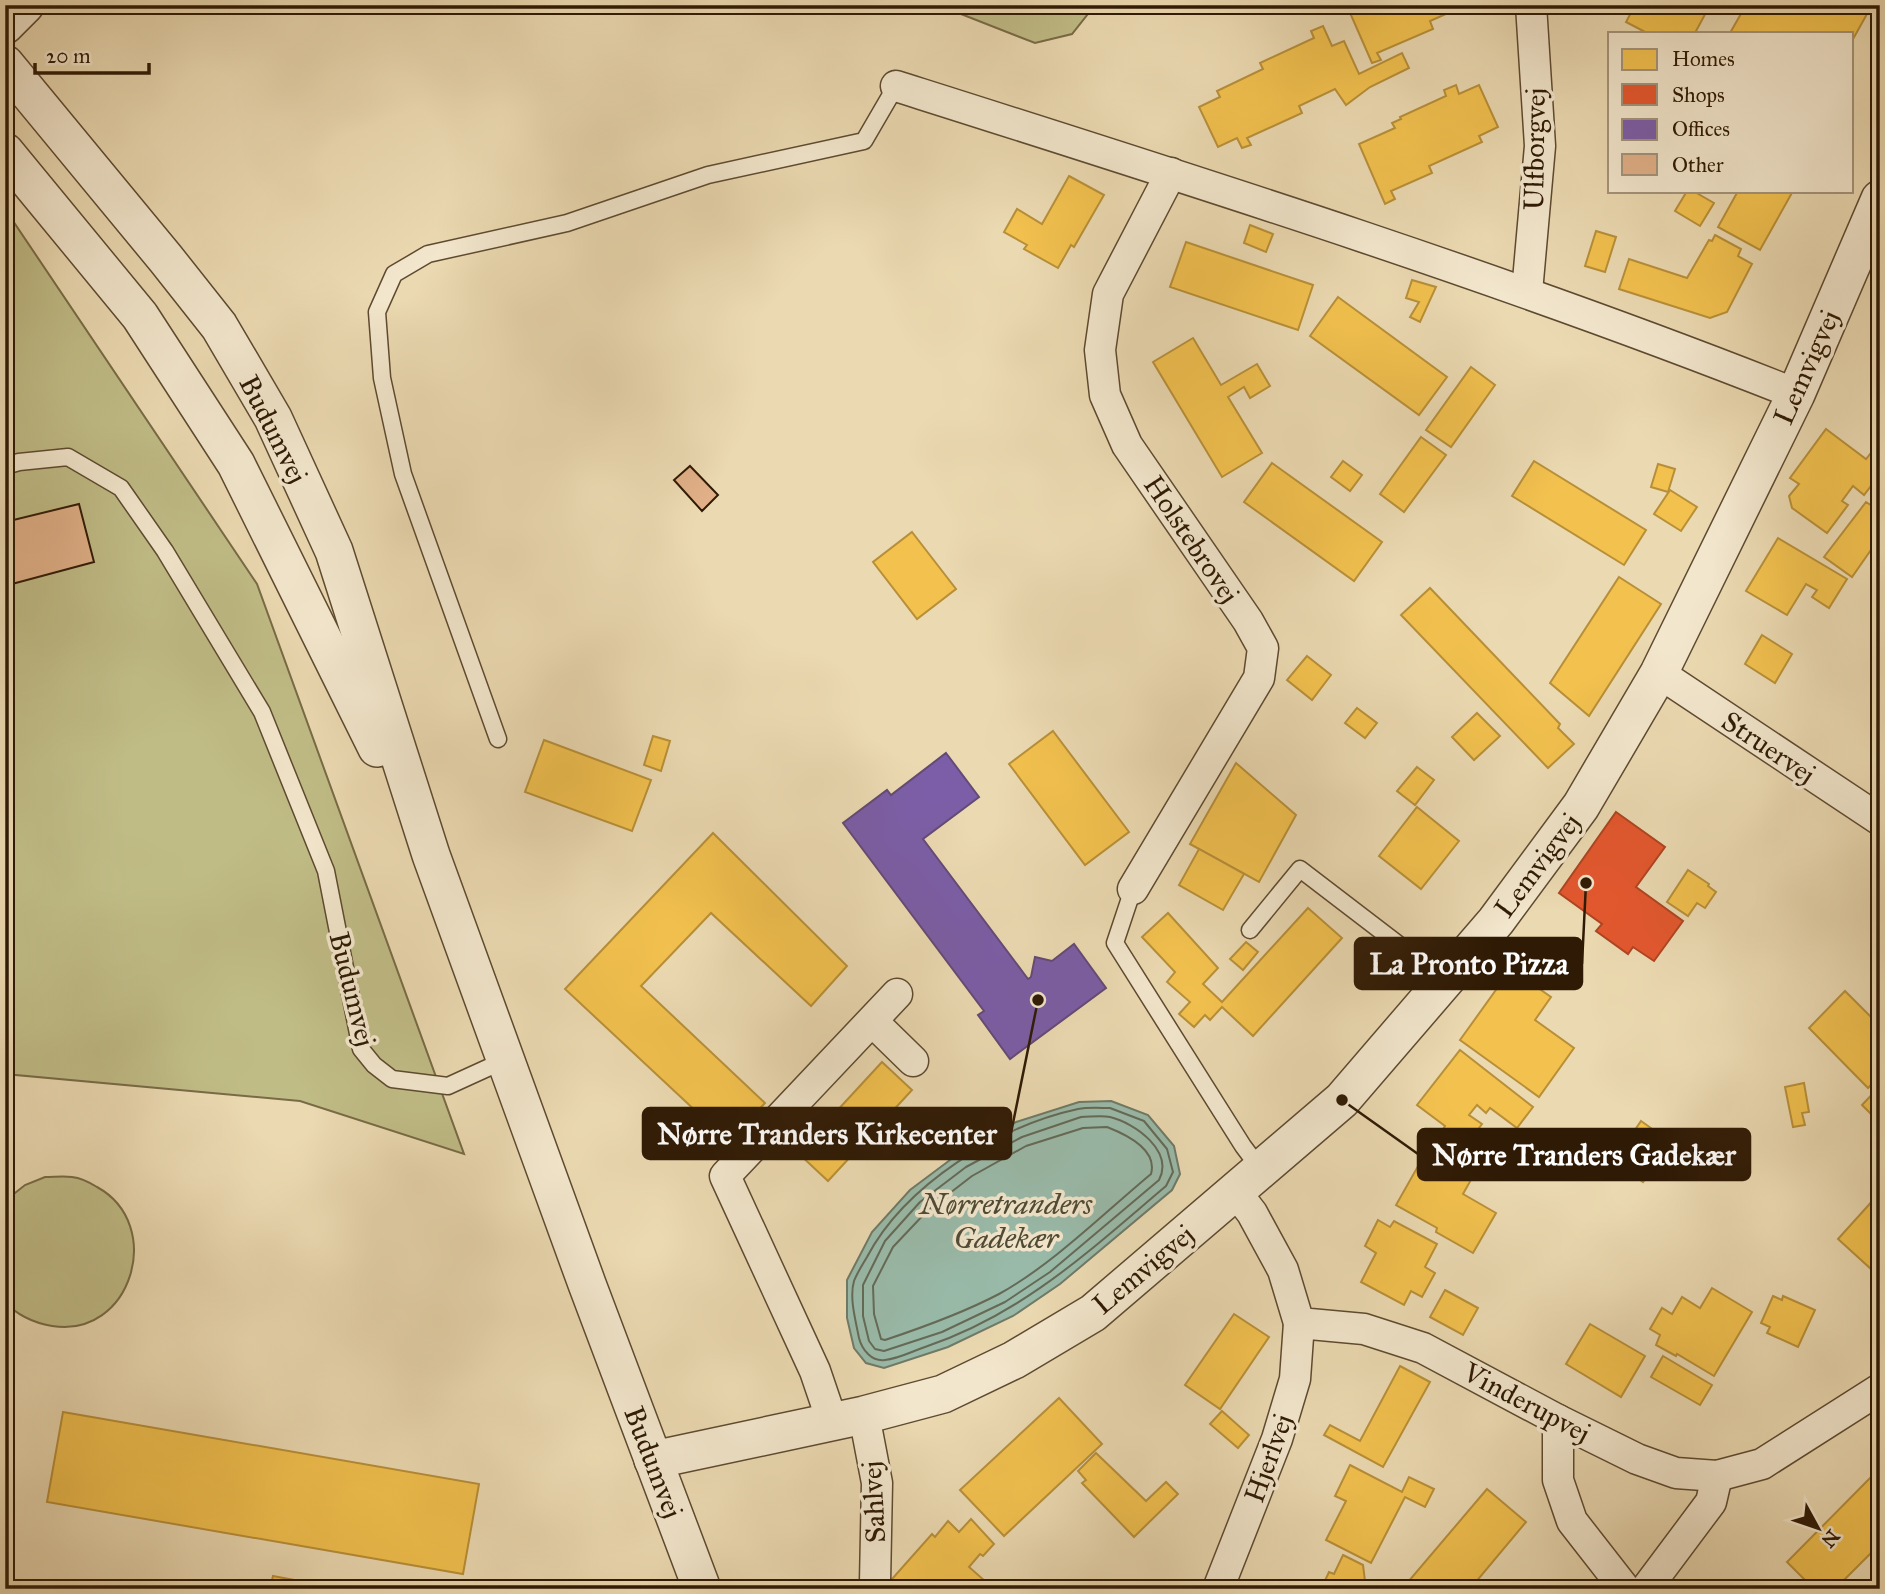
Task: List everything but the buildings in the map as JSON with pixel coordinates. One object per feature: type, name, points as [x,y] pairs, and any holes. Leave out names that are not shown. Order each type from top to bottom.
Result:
[{"type":"street","points":[[5,25],[24,5]]},
{"type":"street","name":"Ulfborgvej","points":[[1527,292],[1540,146],[1531,5]]},
{"type":"street","name":"Budumvej","points":[[5,64],[219,327],[273,418],[334,551],[431,855],[702,1589]]},
{"type":"street","points":[[896,86],[1171,173],[1527,292],[1796,394]]},
{"type":"street","name":"Budumvej","points":[[5,152],[140,316],[236,464],[431,855]]},
{"type":"street","name":"Holstebrovej","points":[[1133,889],[1259,678],[1263,648],[1248,621],[1127,445],[1105,395],[1101,350],[1108,294],[1171,173]]},
{"type":"street","name":"Lemvigvej","points":[[653,1460],[848,1418],[943,1394],[1014,1360],[1093,1313],[1342,1100],[1496,921],[1581,806],[1659,673],[1796,394],[1880,199]]},
{"type":"street","name":"Struervej","points":[[1659,673],[1880,820]]},
{"type":"street","points":[[848,1418],[815,1371],[725,1176],[897,994]]},
{"type":"street","points":[[872,1021],[913,1061]]},
{"type":"street","points":[[1248,1180],[1252,1213],[1283,1270],[1299,1323]]},
{"type":"street","name":"Vinderupvej","points":[[1299,1323],[1364,1329],[1423,1348],[1558,1420],[1637,1458],[1676,1473],[1717,1476],[1762,1464],[1880,1389]]},
{"type":"street","name":"Hjerlvej","points":[[1217,1589],[1277,1439],[1296,1380],[1299,1323]]},
{"type":"street","name":"Sahlvej","points":[[848,1418],[877,1483],[877,1589]]},
{"type":"street","points":[[1558,1420],[1559,1480],[1572,1521],[1625,1589]]},
{"type":"street","points":[[1646,1589],[1712,1502],[1717,1476]]},
{"type":"lane","points":[[498,739],[404,474],[382,378],[377,312],[394,274],[429,254],[567,223],[708,175],[864,141],[896,86]]},
{"type":"lane","name":"Budumvej","points":[[5,467],[19,462],[68,457],[121,488],[165,551],[262,712],[326,871],[361,1049],[374,1065],[392,1079],[448,1086],[505,1059]]},
{"type":"lane","points":[[1250,930],[1300,869],[1445,980]]},
{"type":"lane","points":[[1133,889],[1115,943],[1242,1146],[1248,1180]]},
{"type":"shaded area","points":[[938,5],[1095,5],[1072,34],[1035,43]]},
{"type":"shaded area","points":[[5,209],[257,584],[464,1154],[300,1101],[5,1074]]},
{"type":"shaded area","points":[[45,1177],[75,1178],[94,1185],[118,1204],[130,1227],[134,1251],[130,1276],[119,1298],[102,1315],[79,1325],[52,1326],[39,1323],[21,1315],[5,1302],[5,1201],[25,1185]]},
{"type":"water","name":"Nørretranders Gadekær","points":[[1111,1101],[1148,1115],[1174,1146],[1180,1174],[1172,1190],[1060,1284],[1013,1316],[948,1347],[884,1368],[866,1363],[854,1348],[847,1318],[847,1280],[872,1232],[910,1190],[958,1154],[1016,1122],[1079,1102]]},
{"type":"place","name":"La Pronto Pizza","points":[[1586,883]]},
{"type":"place","name":"Nørre Tranders Kirkecenter","points":[[1038,1000]]},
{"type":"place","name":"Nørre Tranders Gadekær","points":[[1342,1100]]}]
